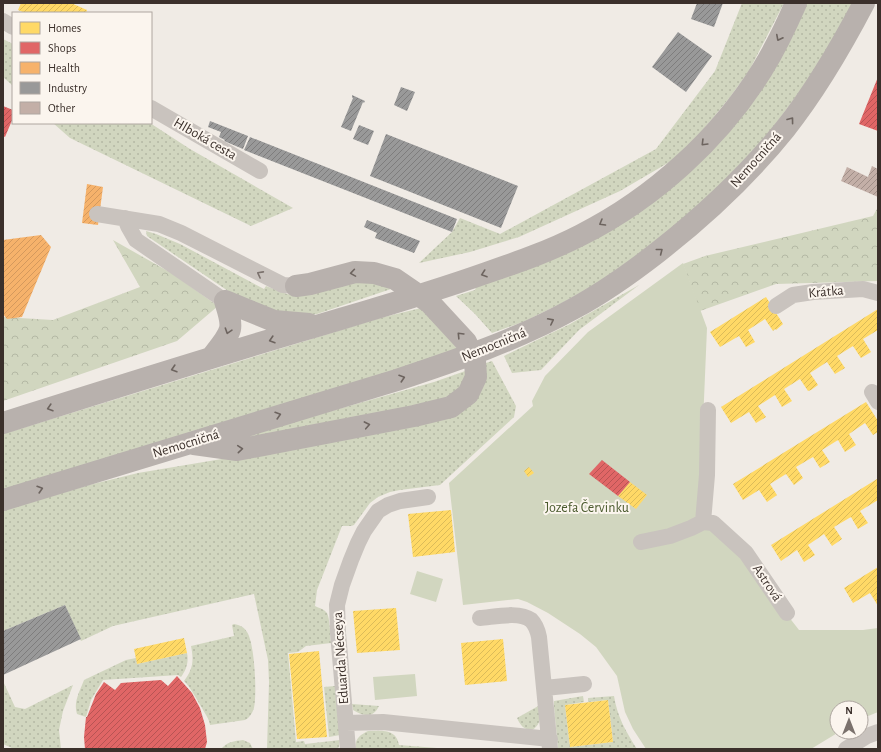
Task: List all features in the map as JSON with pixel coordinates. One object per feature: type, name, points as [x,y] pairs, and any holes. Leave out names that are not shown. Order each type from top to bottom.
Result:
[{"type":"main road","points":[[3,423],[452,285],[539,254],[581,235],[637,202],[687,160],[713,134],[738,104],[762,70],[796,3]]},
{"type":"main road","name":"Nemocničná","points":[[3,500],[458,360],[538,327],[574,309],[606,290],[644,263],[680,235],[720,200],[756,162],[800,108],[834,56],[864,3]]},
{"type":"main road","points":[[187,443],[237,450],[451,407],[468,394],[476,377],[475,361],[466,342],[430,303],[395,280],[374,273],[355,272],[310,284],[296,286]]},
{"type":"main road","points":[[225,301],[274,321],[319,326]]},
{"type":"main road","points":[[211,358],[225,339],[230,328],[229,315],[225,301]]},
{"type":"street","points":[[3,21],[12,26]]},
{"type":"street","name":"Hlboká cesta","points":[[152,109],[260,171]]},
{"type":"street","points":[[97,214],[159,224],[181,233],[283,285],[296,286]]},
{"type":"street","points":[[125,218],[136,240],[225,301]]},
{"type":"street","name":"Krátka","points":[[776,306],[793,295],[813,292],[863,289],[878,293]]},
{"type":"street","points":[[641,542],[670,536],[703,522],[707,475],[708,410]]},
{"type":"street","name":"Eduarda Nécseya","points":[[348,749],[338,633],[337,605],[342,586],[351,560],[364,531],[378,511],[388,505],[400,501],[428,498]]},
{"type":"street","name":"Astrová","points":[[703,522],[713,523],[746,552],[787,613]]},
{"type":"street","name":"Eduarda Nécseya","points":[[346,723],[383,722],[550,744],[545,688],[537,630],[532,621],[517,615],[480,618]]},
{"type":"street","points":[[545,688],[584,684]]},
{"type":"street","points":[[846,749],[867,736],[878,732]]},
{"type":"green space","points":[[742,3],[784,3],[749,71],[713,118],[693,141],[673,160],[620,191],[519,237],[470,252],[419,263],[452,232],[460,218],[500,234],[656,149],[715,71]]},
{"type":"green space","points":[[806,3],[854,3],[811,76],[768,134],[710,196],[650,246],[596,284],[523,322],[492,333],[456,296],[475,290],[476,287],[660,196]]},
{"type":"green space","points":[[3,39],[12,44],[12,85],[3,77]]},
{"type":"green space","points":[[54,124],[152,124],[190,149],[293,208],[251,226],[70,138]]},
{"type":"green space","points":[[878,207],[878,281],[776,284],[700,311],[683,264],[705,256],[873,216]]},
{"type":"green space","points":[[146,231],[180,244],[264,289],[266,286],[287,294],[298,295],[335,284],[370,281],[394,288],[317,314],[296,317],[275,314],[234,295],[147,236]]},
{"type":"green space","points":[[113,240],[173,274],[218,306],[177,341],[3,401],[3,317],[53,320],[140,287]]},
{"type":"green space","name":"Jozefa Červinku","points":[[683,263],[707,328],[699,518],[743,558],[799,630],[863,630],[878,628],[878,712],[869,716],[869,700],[829,700],[829,738],[811,749],[646,749],[633,729],[625,712],[617,676],[596,647],[580,634],[548,613],[518,599],[463,605],[449,483],[533,406],[532,401],[545,376],[588,332]]},
{"type":"green space","points":[[639,285],[579,330],[541,370],[512,373],[504,356],[570,324]]},
{"type":"green space","points":[[421,308],[459,349],[408,367],[3,490],[3,434],[380,318]]},
{"type":"green space","points":[[492,361],[516,406],[514,417],[440,485],[400,490],[378,497],[370,503],[354,525],[342,526],[317,590],[315,606],[323,610],[328,615],[331,643],[306,646],[298,652],[288,653],[296,742],[304,741],[305,744],[340,740],[339,747],[337,749],[267,749],[269,682],[268,660],[254,594],[113,626],[81,641],[65,605],[3,631],[3,510],[89,485],[138,473],[258,453],[451,415],[483,364]]},
{"type":"green space","points":[[468,370],[467,378],[453,398],[211,445],[434,382]]},
{"type":"green space","points":[[417,571],[443,579],[436,602],[410,594]]},
{"type":"green space","points":[[232,625],[242,626],[250,638],[254,658],[254,708],[250,716],[245,720],[210,725],[208,718],[192,691],[184,681],[192,665],[191,646],[234,636]]},
{"type":"green space","points":[[187,653],[187,666],[181,677],[178,675],[103,680],[91,700],[86,717],[77,714],[76,701],[84,680],[126,660],[136,658],[137,664]]},
{"type":"green space","points":[[415,674],[417,696],[375,700],[373,677]]},
{"type":"green space","points":[[3,681],[15,707],[25,709],[73,685],[63,711],[59,730],[61,749],[14,749],[3,744]]},
{"type":"green space","points":[[335,686],[340,735],[329,737],[324,687]]},
{"type":"green space","points":[[583,696],[584,702],[565,705],[570,747],[613,742],[608,700],[588,702],[588,698],[614,696],[622,724],[637,749],[558,749],[554,701]]},
{"type":"green space","points":[[352,704],[379,706],[371,715],[364,715],[353,710]]},
{"type":"green space","points":[[540,705],[540,719],[535,728],[529,730],[521,725],[517,718]]},
{"type":"green space","points":[[368,731],[383,731],[391,733],[395,736],[399,745],[450,749],[356,749],[358,738]]},
{"type":"green space","points":[[243,740],[250,743],[253,749],[221,749],[231,742]]},
{"type":"building: Homes","points":[[21,3],[71,3],[87,10],[86,12],[23,12],[18,10]]},
{"type":"building: Homes","points":[[766,297],[783,324],[773,331],[765,319],[748,330],[755,342],[746,347],[739,336],[720,347],[710,332]]},
{"type":"building: Homes","points":[[878,309],[878,330],[863,339],[871,352],[861,358],[853,346],[837,356],[845,368],[835,374],[827,362],[810,373],[818,385],[811,390],[808,391],[800,379],[784,389],[792,401],[782,407],[775,395],[758,406],[766,417],[756,423],[749,412],[731,423],[721,407]]},
{"type":"building: Homes","points":[[866,402],[878,421],[878,432],[873,435],[865,423],[849,434],[856,445],[845,452],[838,440],[822,450],[830,462],[820,468],[813,457],[796,467],[803,478],[794,485],[786,474],[770,484],[777,495],[767,502],[759,490],[743,500],[733,484]]},
{"type":"building: Homes","points":[[529,467],[534,473],[528,477],[524,471]]},
{"type":"building: Homes","points":[[877,479],[878,500],[860,511],[868,523],[858,529],[851,517],[834,527],[842,539],[832,546],[824,534],[808,545],[815,555],[804,562],[797,550],[781,561],[771,545]]},
{"type":"building: Homes","points":[[630,482],[647,495],[636,509],[618,496]]},
{"type":"building: Homes","points":[[451,510],[455,552],[413,557],[408,514]]},
{"type":"building: Homes","points":[[878,567],[878,606],[870,593],[853,603],[844,588]]},
{"type":"building: Homes","points":[[396,608],[400,650],[357,653],[353,611]]},
{"type":"building: Homes","points":[[184,638],[187,653],[137,664],[134,649]]},
{"type":"building: Homes","points":[[503,639],[507,681],[465,685],[461,643]]},
{"type":"building: Homes","points":[[319,651],[327,737],[297,739],[289,654]]},
{"type":"building: Homes","points":[[608,700],[613,742],[570,747],[565,705]]},
{"type":"building: Shops","points":[[878,77],[878,131],[859,124]]},
{"type":"building: Shops","points":[[3,106],[12,110],[12,120],[5,137],[3,136]]},
{"type":"building: Shops","points":[[90,188],[99,189],[98,200],[88,199]]},
{"type":"building: Shops","points":[[602,460],[630,482],[618,496],[589,474]]},
{"type":"building: Shops","points":[[177,676],[192,693],[200,708],[205,725],[207,742],[205,749],[85,749],[84,737],[86,717],[96,694],[104,682],[115,690],[121,683],[161,680],[168,686]]},
{"type":"building: Health","points":[[87,184],[103,187],[98,225],[82,223]]},
{"type":"building: Health","points":[[41,235],[51,247],[22,317],[7,319],[3,314],[3,240]]},
{"type":"building: Industry","points":[[697,3],[723,3],[714,27],[691,19]]},
{"type":"building: Industry","points":[[678,32],[712,56],[686,92],[652,67]]},
{"type":"building: Industry","points":[[401,87],[415,92],[407,111],[394,105]]},
{"type":"building: Industry","points":[[352,95],[365,101],[364,103],[363,102],[351,131],[341,127],[353,98]]},
{"type":"building: Industry","points":[[210,121],[248,136],[243,149],[224,141],[225,140],[219,137],[221,132],[208,127]]},
{"type":"building: Industry","points":[[359,125],[374,131],[368,145],[353,139]]},
{"type":"building: Industry","points":[[386,134],[518,186],[501,228],[370,176]]},
{"type":"building: Industry","points":[[250,137],[457,219],[452,232],[244,150]]},
{"type":"building: Industry","points":[[367,220],[420,241],[414,253],[375,238],[377,233],[364,227]]},
{"type":"building: Industry","points":[[65,605],[81,639],[3,675],[3,631]]},
{"type":"building: Other","points":[[872,166],[878,169],[878,197],[841,181],[847,167],[868,177]]}]
